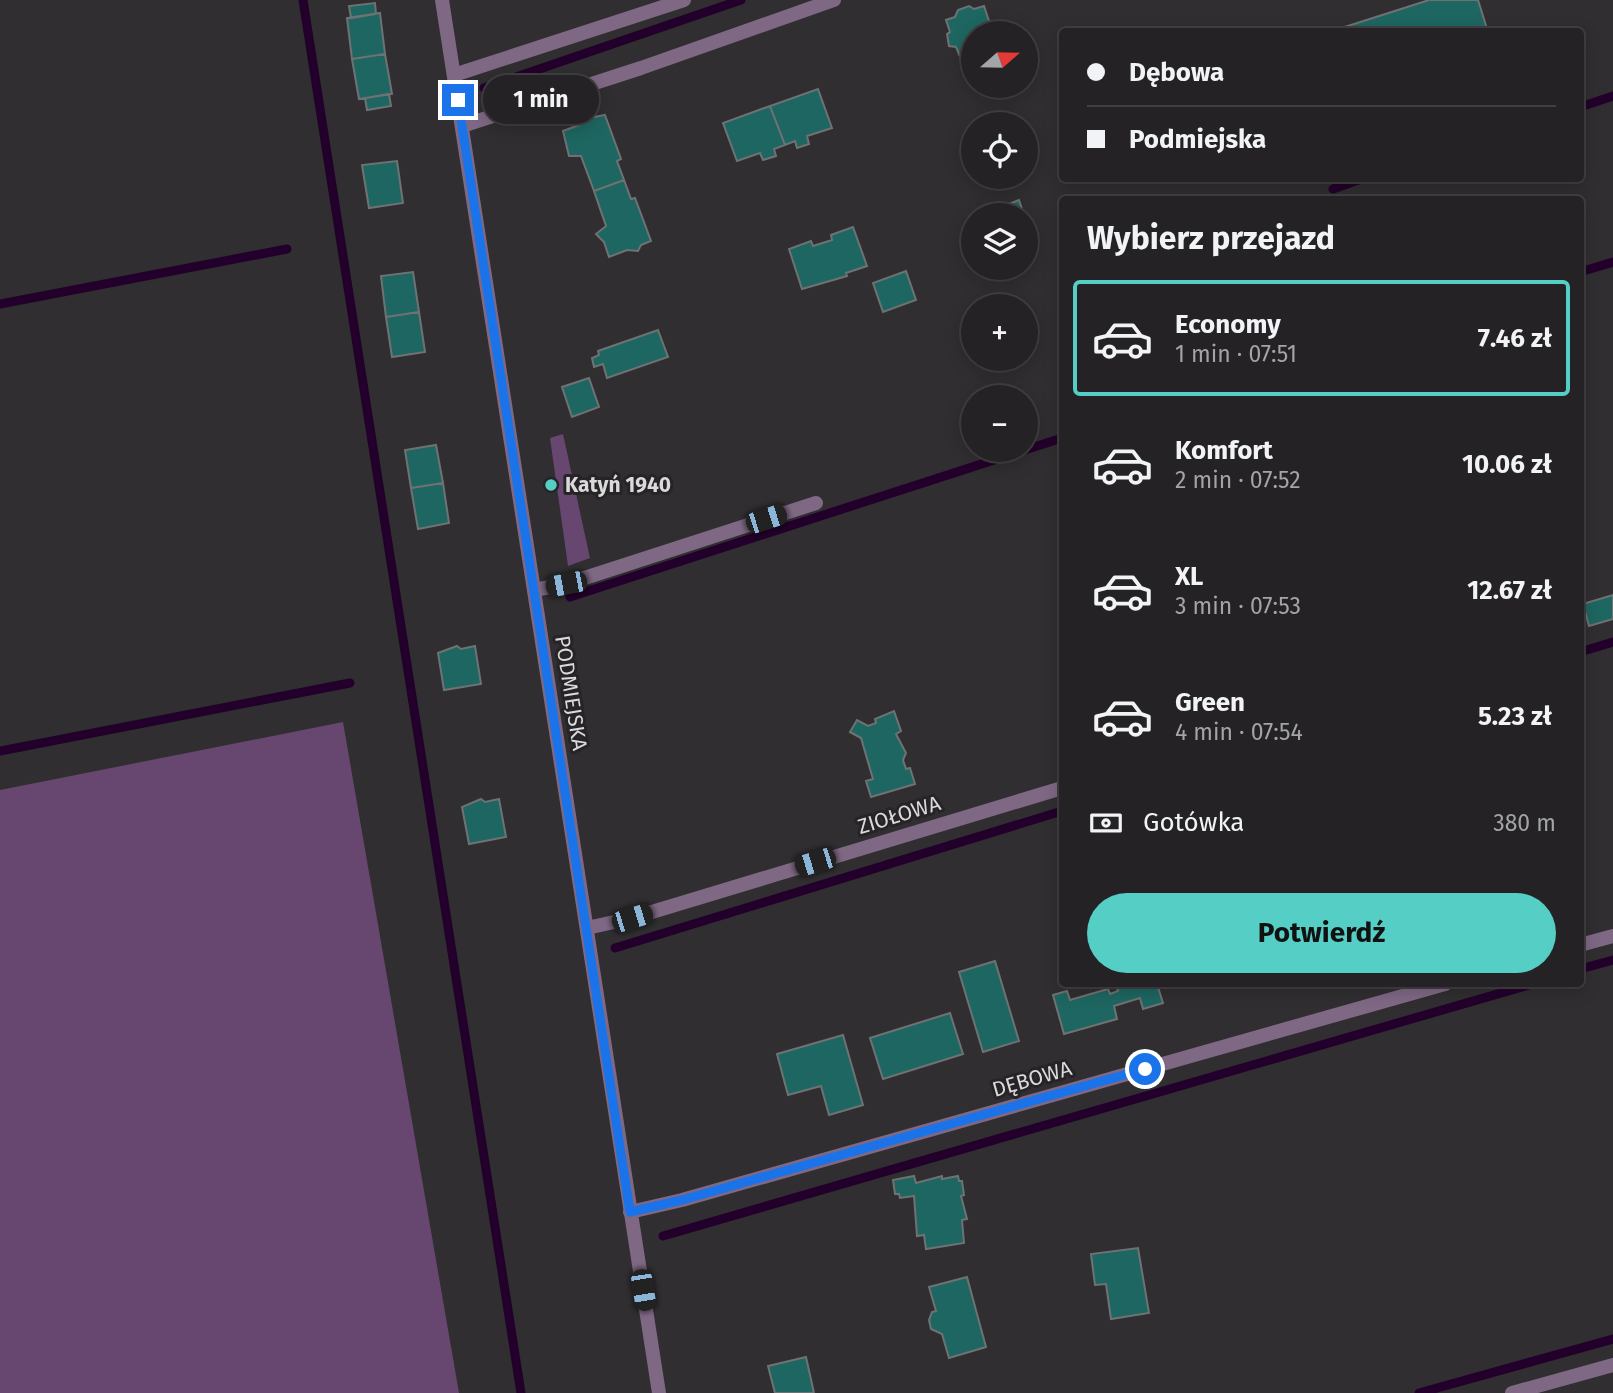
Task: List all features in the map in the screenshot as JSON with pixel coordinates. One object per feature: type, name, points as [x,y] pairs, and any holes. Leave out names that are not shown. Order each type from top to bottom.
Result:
[{"type":"street","name":"PODMIEJSKA","points":[[442,0],[659,1393]]},
{"type":"street","points":[[454,75],[684,0]]},
{"type":"street","points":[[462,126],[654,64],[834,0]]},
{"type":"street","points":[[534,590],[566,584],[816,503]]},
{"type":"street","name":"ZIOŁOWA","points":[[587,928],[632,918],[1059,789]]},
{"type":"street","points":[[1584,944],[1613,936]]},
{"type":"street","name":"DĘBOWA","points":[[630,1212],[682,1200],[1434,987]]},
{"type":"street","points":[[1512,1393],[1613,1365]]},
{"type":"shaded area","points":[[563,434],[590,558],[568,566],[550,438]]},
{"type":"shaded area","points":[[343,722],[459,1393],[0,1393],[0,790]]},
{"type":"building","points":[[1429,0],[1478,0],[1487,28],[1342,28]]},
{"type":"building","points":[[375,3],[376,14],[351,18],[349,6]]},
{"type":"building","points":[[969,6],[974,9],[984,6],[989,21],[961,21],[961,59],[956,47],[949,46],[947,34],[950,32],[946,20],[955,17],[958,10]]},
{"type":"building","points":[[380,13],[385,54],[352,59],[347,18]]},
{"type":"building","points":[[385,54],[392,94],[359,99],[352,59]]},
{"type":"building","points":[[818,89],[832,128],[807,136],[809,144],[797,148],[795,141],[785,145],[770,106]]},
{"type":"building","points":[[389,94],[391,106],[367,110],[365,98]]},
{"type":"building","points":[[770,106],[785,145],[774,149],[776,156],[763,160],[760,153],[737,161],[723,123]]},
{"type":"building","points":[[605,115],[621,159],[617,161],[624,180],[594,191],[581,156],[569,156],[563,131],[582,124],[584,119]]},
{"type":"building","points":[[397,161],[403,203],[369,208],[362,165]]},
{"type":"building","points":[[624,180],[631,199],[635,198],[651,241],[641,245],[638,251],[627,250],[609,257],[604,242],[596,234],[606,226],[594,191]]},
{"type":"building","points":[[853,227],[867,266],[846,273],[847,276],[802,289],[789,249],[811,241],[813,246],[832,240],[831,235]]},
{"type":"building","points":[[906,271],[916,300],[883,312],[873,283]]},
{"type":"building","points":[[413,272],[419,312],[386,317],[381,276]]},
{"type":"building","points":[[419,312],[425,352],[392,357],[386,317]]},
{"type":"building","points":[[658,330],[668,357],[607,378],[603,364],[594,367],[592,358],[599,355],[598,351]]},
{"type":"building","points":[[589,378],[599,407],[572,417],[562,387]]},
{"type":"building","points":[[436,445],[443,483],[411,488],[405,450]]},
{"type":"building","points":[[443,483],[449,523],[418,529],[411,488]]},
{"type":"building","points":[[1613,595],[1613,619],[1589,626],[1584,604]]},
{"type":"building","points":[[457,646],[461,649],[475,646],[481,684],[444,690],[438,653]]},
{"type":"building","points":[[894,711],[901,731],[896,734],[906,753],[903,760],[906,769],[910,768],[915,784],[871,797],[866,781],[873,779],[861,738],[850,732],[857,720],[868,726],[876,723],[875,719]]},
{"type":"building","points":[[481,799],[485,802],[499,799],[506,837],[469,844],[462,807]]},
{"type":"building","points":[[995,961],[1019,1041],[983,1052],[959,972]]},
{"type":"building","points":[[1117,987],[1158,987],[1163,1003],[1143,1009],[1140,998],[1114,1006],[1117,1019],[1064,1034],[1053,995],[1067,991],[1070,1000],[1108,989],[1110,994],[1118,991]]},
{"type":"building","points":[[950,1013],[963,1054],[883,1079],[870,1038]]},
{"type":"building","points":[[843,1035],[863,1105],[829,1115],[821,1086],[788,1095],[777,1054]]},
{"type":"building","points":[[914,1176],[916,1183],[942,1176],[942,1179],[958,1176],[959,1181],[962,1181],[964,1195],[961,1196],[967,1219],[962,1220],[964,1243],[926,1249],[924,1235],[917,1236],[914,1196],[900,1198],[899,1194],[895,1194],[893,1180]]},
{"type":"building","points":[[1138,1248],[1149,1313],[1111,1319],[1106,1284],[1095,1285],[1091,1254]]},
{"type":"building","points":[[967,1277],[986,1347],[949,1358],[942,1334],[931,1329],[929,1320],[932,1312],[936,1311],[929,1287]]},
{"type":"building","points":[[806,1357],[814,1393],[775,1393],[768,1366]]},
{"type":"waterway","points":[[303,0],[521,1393]]},
{"type":"waterway","points":[[484,88],[741,0]]},
{"type":"waterway","points":[[1584,106],[1613,96]]},
{"type":"waterway","points":[[1333,189],[1353,182]]},
{"type":"waterway","points":[[0,304],[287,249]]},
{"type":"waterway","points":[[1584,271],[1613,262]]},
{"type":"waterway","points":[[570,597],[1059,439]]},
{"type":"waterway","points":[[1584,651],[1613,642]]},
{"type":"waterway","points":[[0,751],[350,683]]},
{"type":"waterway","points":[[615,948],[1059,812]]},
{"type":"waterway","points":[[1584,968],[1613,960]]},
{"type":"waterway","points":[[663,1236],[1522,987]]},
{"type":"waterway","points":[[1419,1393],[1613,1339]]},
{"type":"place","name":"Katyń 1940","points":[[551,485]]},
{"type":"route","points":[[458,100],[630,1212],[682,1200],[1145,1069]]}]
